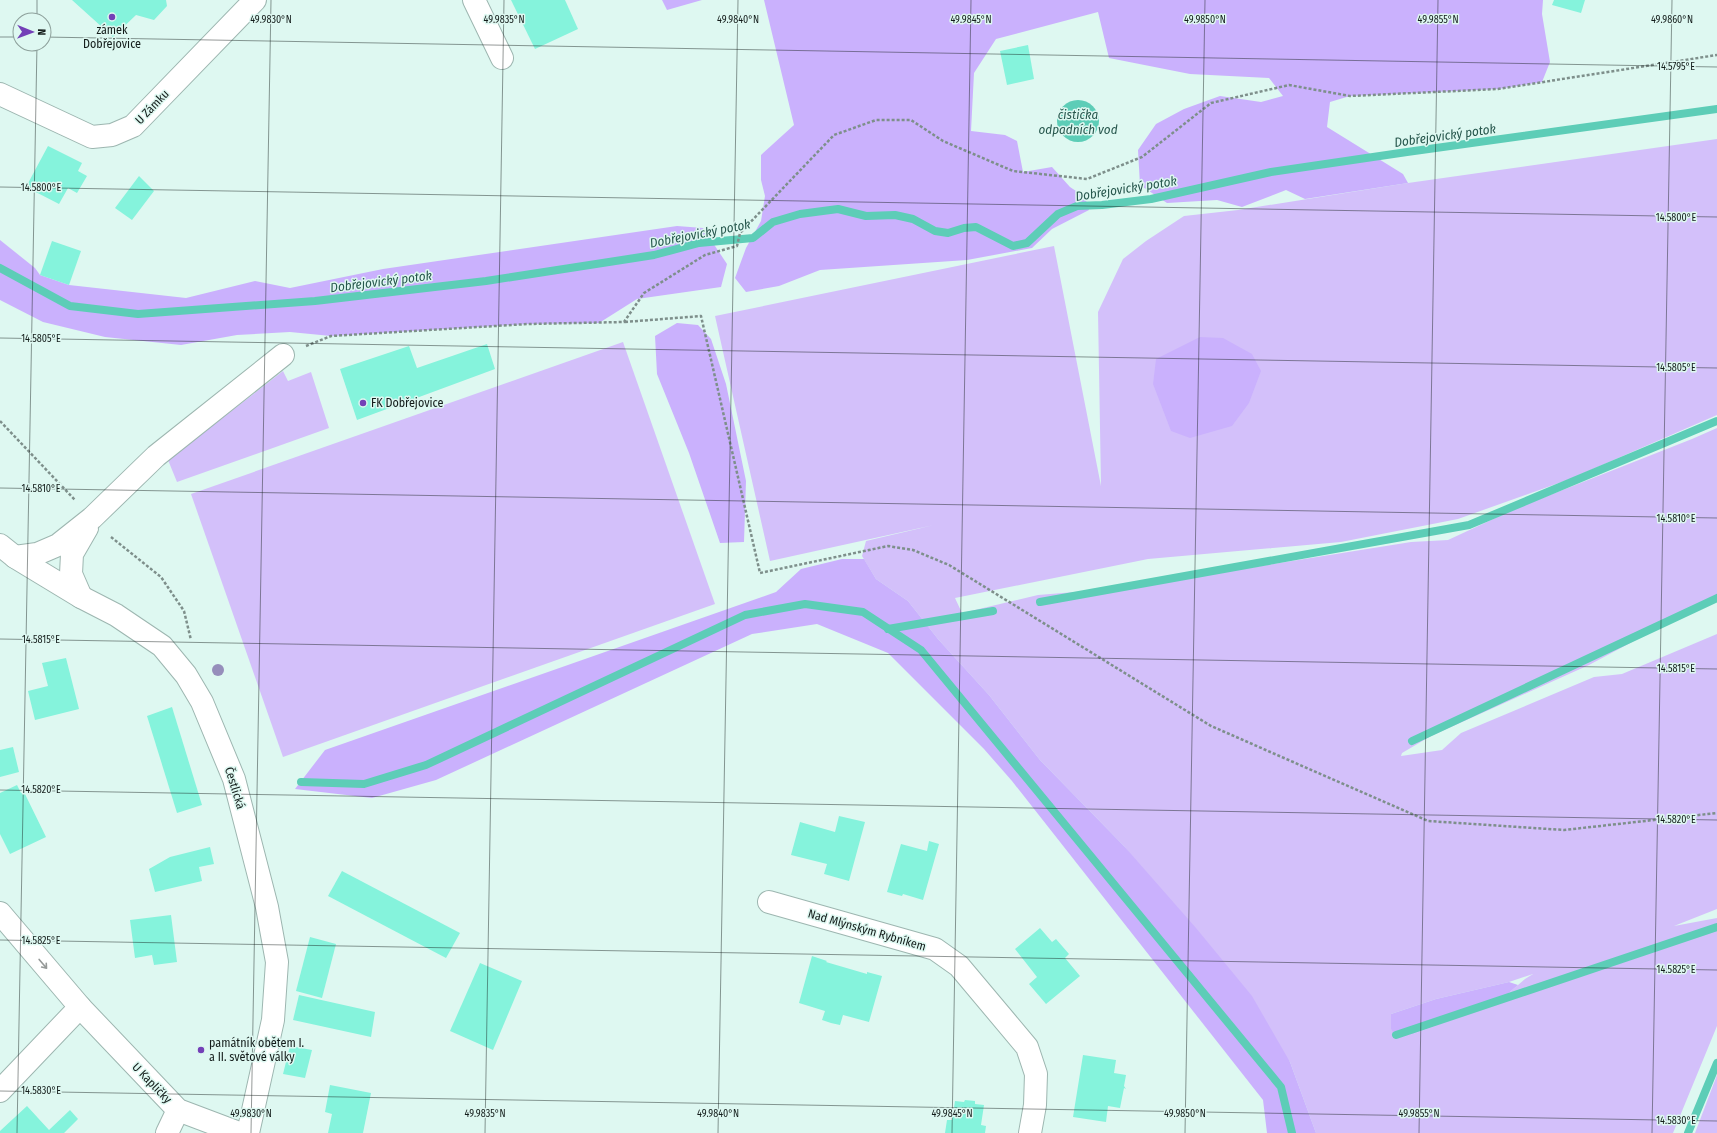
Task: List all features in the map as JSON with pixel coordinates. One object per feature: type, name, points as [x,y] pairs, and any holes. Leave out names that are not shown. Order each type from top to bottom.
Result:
[{"type":"street","name":"U Zámku","points":[[0,94],[92,137],[112,135],[133,126],[255,0]]},
{"type":"street","points":[[474,0],[502,58]]},
{"type":"street","points":[[7,551],[37,554],[58,545],[92,518],[156,456],[293,351]]},
{"type":"street","points":[[81,597],[71,574],[72,554],[92,518]]},
{"type":"street","name":"Čestlická","points":[[7,551],[81,597],[116,615],[162,646],[186,675],[202,702],[234,779],[267,907],[277,962],[273,1020],[248,1133]]},
{"type":"street","name":"Nad Mlýnským Rybníkem","points":[[769,902],[935,949],[959,966],[1027,1047],[1036,1074],[1035,1105],[1030,1133]]},
{"type":"street","name":"U Kapličky","points":[[0,913],[80,1008],[178,1110],[239,1133]]},
{"type":"street","points":[[0,1091],[80,1008]]},
{"type":"street","points":[[167,1133],[178,1110]]},
{"type":"path","points":[[624,322],[644,293],[705,255],[737,246],[740,233],[834,135],[876,120],[911,120],[943,140],[1013,171],[1087,179],[1142,157],[1211,103],[1289,85],[1350,96],[1498,89],[1717,55]]},
{"type":"path","points":[[293,351],[331,336],[528,324],[624,322],[701,316],[760,573],[888,546],[913,550],[949,565],[1211,726],[1428,820],[1564,830],[1717,813]]},
{"type":"path","points":[[0,420],[92,518]]},
{"type":"shaded area","points":[[662,0],[702,0],[667,10]]},
{"type":"shaded area","points":[[764,0],[1543,0],[1542,14],[1550,62],[1542,82],[1498,89],[1350,96],[1330,102],[1327,127],[1403,174],[1408,183],[1305,199],[1286,190],[1242,207],[1217,200],[1167,203],[1140,185],[1138,150],[1156,124],[1184,109],[1220,96],[1261,102],[1283,96],[1269,78],[1190,74],[1109,58],[1098,12],[996,39],[974,73],[971,131],[1005,135],[1017,141],[1023,172],[1052,167],[1070,187],[1085,197],[1089,210],[1052,229],[1032,248],[967,260],[820,270],[779,286],[746,292],[735,278],[746,248],[761,221],[765,196],[761,180],[761,155],[794,125]]},
{"type":"shaded area","points":[[1717,139],[1717,415],[1570,479],[1458,519],[1341,542],[1148,559],[955,598],[962,613],[1038,595],[1124,588],[1411,542],[1448,540],[1517,508],[1717,428],[1717,601],[1677,618],[1589,665],[1431,736],[1402,753],[1401,756],[1442,750],[1461,733],[1594,677],[1622,674],[1717,634],[1717,909],[1674,926],[1717,918],[1717,1026],[1673,1133],[1316,1133],[1290,1062],[1124,846],[1040,760],[989,695],[938,639],[908,601],[876,579],[862,556],[866,541],[934,525],[770,561],[715,316],[1054,246],[1101,486],[1098,312],[1123,259],[1146,241],[1184,216],[1238,210],[1408,183]],"holes":[[[1533,974],[1504,997],[1451,1020],[1413,1034],[1391,1029],[1391,1014],[1436,999],[1509,982]]]},
{"type":"shaded area","points":[[677,226],[703,228],[727,264],[721,287],[637,299],[599,323],[528,324],[331,336],[290,332],[237,335],[181,345],[105,337],[43,322],[0,300],[0,240],[35,268],[40,275],[69,285],[186,298],[255,281],[290,288],[383,269]]},
{"type":"shaded area","points":[[677,323],[698,325],[711,339],[726,384],[746,481],[744,542],[720,543],[689,453],[657,374],[655,336]]},
{"type":"shaded area","points":[[1200,337],[1223,338],[1252,354],[1261,371],[1249,403],[1232,426],[1190,438],[1171,431],[1153,384],[1156,359]]},
{"type":"shaded area","points":[[623,342],[715,604],[283,757],[191,494]]},
{"type":"shaded area","points":[[283,371],[288,381],[311,372],[329,428],[177,482],[168,460]]},
{"type":"shaded area","points":[[842,559],[864,559],[876,579],[908,601],[938,639],[989,695],[1040,760],[1124,846],[1196,928],[1252,996],[1290,1062],[1316,1133],[1267,1133],[1263,1100],[1012,781],[984,749],[888,653],[817,624],[752,634],[436,780],[372,798],[295,789],[325,750],[776,592],[801,569]]},
{"type":"shaded area","points":[[1509,982],[1518,985],[1504,997],[1451,1020],[1413,1034],[1393,1032],[1391,1029],[1391,1014],[1436,999]]},
{"type":"shaded area","points":[[1717,1075],[1717,1133],[1695,1133]]},
{"type":"water","name":"čistička odpadních vod","points":[[1078,100],[1093,106],[1099,121],[1093,136],[1078,142],[1063,136],[1057,121],[1063,106]]},
{"type":"building","name":"zámek Dobřejovice","points":[[72,0],[166,0],[167,6],[154,20],[136,15],[113,37]]},
{"type":"building","points":[[511,0],[565,0],[578,29],[535,49]]},
{"type":"building","points":[[1554,0],[1585,0],[1581,13],[1552,5]]},
{"type":"building","points":[[1028,45],[1034,79],[1007,85],[1000,51]]},
{"type":"building","points":[[48,146],[82,163],[78,171],[87,176],[77,193],[68,188],[59,204],[26,187]]},
{"type":"building","points":[[139,176],[154,191],[132,220],[115,208]]},
{"type":"building","points":[[52,241],[81,251],[69,285],[40,275]]},
{"type":"building","points":[[487,344],[495,369],[357,420],[340,369],[409,346],[417,368]]},
{"type":"building","points":[[66,658],[79,709],[35,720],[28,691],[48,686],[42,663]]},
{"type":"building","points":[[172,707],[202,805],[177,813],[147,716]]},
{"type":"building","points":[[13,747],[19,772],[0,777],[0,750]]},
{"type":"building","points":[[17,785],[21,793],[24,792],[46,837],[10,854],[0,834],[0,793]]},
{"type":"building","points":[[839,816],[865,822],[849,881],[824,874],[827,864],[791,855],[800,822],[835,832]]},
{"type":"building","points":[[929,841],[939,844],[923,900],[903,894],[902,896],[887,892],[901,844],[927,851]]},
{"type":"building","points":[[210,847],[214,864],[199,867],[202,881],[155,892],[149,869],[170,857]]},
{"type":"building","points":[[342,871],[460,933],[446,958],[328,896]]},
{"type":"building","points":[[171,915],[177,962],[154,965],[152,955],[135,958],[130,920]]},
{"type":"building","points":[[1040,928],[1052,942],[1056,939],[1069,954],[1065,958],[1080,976],[1046,1004],[1029,984],[1037,977],[1015,949]]},
{"type":"building","points":[[310,937],[336,944],[322,998],[296,991]]},
{"type":"building","points":[[812,956],[827,961],[826,962],[867,974],[867,972],[882,976],[869,1022],[843,1015],[840,1025],[831,1023],[822,1020],[825,1011],[799,1003]]},
{"type":"building","points":[[480,963],[522,981],[493,1050],[450,1031]]},
{"type":"building","points":[[299,995],[375,1012],[371,1037],[293,1020]]},
{"type":"building","points":[[290,1046],[312,1050],[305,1078],[283,1074]]},
{"type":"building","points":[[1083,1055],[1116,1060],[1114,1073],[1126,1075],[1124,1086],[1126,1089],[1124,1088],[1120,1108],[1108,1106],[1106,1122],[1073,1117]]},
{"type":"building","points":[[330,1085],[371,1093],[363,1133],[328,1133],[332,1114],[325,1112]]},
{"type":"building","points":[[965,1100],[975,1101],[975,1104],[984,1105],[981,1125],[986,1126],[985,1133],[945,1133],[947,1120],[952,1120],[955,1101],[964,1102]]},
{"type":"building","points":[[27,1106],[49,1130],[70,1110],[78,1119],[64,1133],[0,1133],[0,1131]]},
{"type":"waterway","name":"Dobřejovický potok","points":[[0,268],[70,306],[138,314],[315,301],[486,281],[654,255],[699,243],[753,238],[773,222],[800,214],[838,209],[866,216],[895,215],[913,219],[935,231],[948,233],[964,228],[976,227],[1013,246],[1027,243],[1058,214],[1077,206],[1102,205],[1151,199],[1271,172],[1717,109]]},
{"type":"waterway","points":[[1040,602],[1469,525],[1717,421]]},
{"type":"waterway","points":[[1412,741],[1717,598]]},
{"type":"waterway","points":[[301,782],[364,784],[426,765],[745,615],[805,604],[863,612],[921,650],[1281,1087],[1292,1133]]},
{"type":"waterway","points":[[888,629],[993,611]]},
{"type":"waterway","points":[[1396,1035],[1717,927]]},
{"type":"waterway","points":[[1688,1133],[1717,1063]]},
{"type":"place","name":"zámek Dobřejovice","points":[[112,17]]},
{"type":"place","name":"FK Dobřejovice","points":[[363,403]]},
{"type":"place","name":"památník obětem I. a II. světové války","points":[[201,1050]]}]
